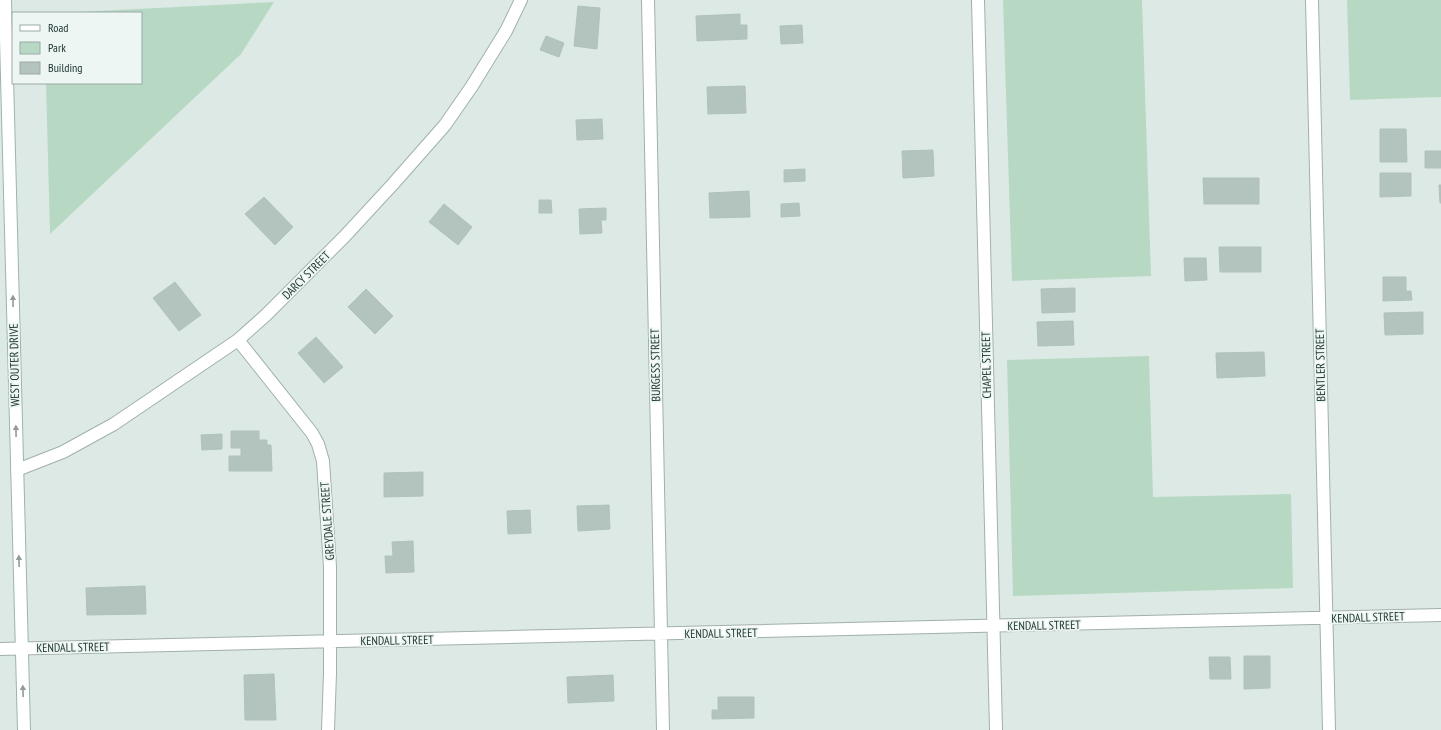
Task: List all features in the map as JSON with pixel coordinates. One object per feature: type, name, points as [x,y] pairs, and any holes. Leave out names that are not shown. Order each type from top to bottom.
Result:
[{"type":"street","name":"WEST OUTER DRIVE","points":[[5,0],[24,730]]},
{"type":"street","name":"DARCY STREET","points":[[17,470],[63,452],[114,424],[238,340],[266,315],[345,236],[445,125],[472,86],[502,37],[521,0]]},
{"type":"street","name":"BURGESS STREET","points":[[648,0],[663,730]]},
{"type":"street","name":"CHAPEL STREET","points":[[978,0],[996,730]]},
{"type":"street","name":"BENTLER STREET","points":[[1312,0],[1329,730]]},
{"type":"street","name":"GREYDALE STREET","points":[[238,340],[312,433],[318,444],[323,460],[330,567],[330,673],[328,730]]},
{"type":"street","name":"KENDALL STREET","points":[[0,649],[1441,615]]},
{"type":"green space","points":[[1003,0],[1142,0],[1151,276],[1012,281]]},
{"type":"green space","points":[[1347,0],[1441,0],[1441,97],[1350,100]]},
{"type":"green space","points":[[274,2],[241,54],[50,234],[46,84],[142,84],[142,12],[78,12]]},
{"type":"green space","points":[[1149,356],[1153,497],[1291,494],[1293,588],[1013,596],[1007,360]]},
{"type":"building","points":[[578,6],[600,8],[597,49],[574,46]]},
{"type":"building","points":[[740,14],[740,25],[747,25],[747,39],[697,41],[696,16]]},
{"type":"building","points":[[802,25],[803,43],[781,44],[780,26]]},
{"type":"building","points":[[546,36],[564,43],[559,57],[540,50]]},
{"type":"building","points":[[745,86],[746,113],[708,114],[707,87]]},
{"type":"building","points":[[602,119],[603,139],[577,140],[576,120]]},
{"type":"building","points":[[1380,129],[1406,129],[1407,162],[1380,162]]},
{"type":"building","points":[[933,150],[934,176],[903,178],[902,151]]},
{"type":"building","points":[[1425,151],[1441,151],[1441,168],[1425,168]]},
{"type":"building","points":[[805,169],[805,181],[784,182],[784,170]]},
{"type":"building","points":[[1380,173],[1411,173],[1411,196],[1380,197]]},
{"type":"building","points":[[1203,178],[1259,178],[1259,204],[1204,204]]},
{"type":"building","points":[[1439,185],[1441,185],[1441,203],[1440,203]]},
{"type":"building","points":[[749,191],[750,217],[710,218],[709,193]]},
{"type":"building","points":[[264,197],[293,227],[275,245],[245,214]]},
{"type":"building","points":[[539,200],[551,200],[552,213],[539,213]]},
{"type":"building","points":[[799,203],[800,216],[781,217],[781,204]]},
{"type":"building","points":[[444,204],[472,227],[458,245],[429,222]]},
{"type":"building","points":[[606,208],[606,220],[601,220],[602,233],[580,234],[579,209]]},
{"type":"building","points":[[1219,247],[1261,247],[1261,272],[1220,272]]},
{"type":"building","points":[[1184,258],[1206,258],[1207,280],[1185,281]]},
{"type":"building","points":[[1383,277],[1406,277],[1406,291],[1411,291],[1412,300],[1383,301]]},
{"type":"building","points":[[175,282],[201,315],[179,331],[153,298]]},
{"type":"building","points":[[1075,288],[1075,312],[1042,313],[1041,289]]},
{"type":"building","points":[[366,289],[393,316],[375,334],[348,307]]},
{"type":"building","points":[[1423,312],[1423,334],[1385,335],[1384,313]]},
{"type":"building","points":[[1073,321],[1074,345],[1038,346],[1037,322]]},
{"type":"building","points":[[316,337],[343,367],[324,383],[298,353]]},
{"type":"building","points":[[1264,352],[1265,376],[1217,378],[1216,353]]},
{"type":"building","points":[[231,431],[259,431],[259,440],[267,440],[267,445],[271,445],[272,471],[229,471],[229,456],[241,456],[241,448],[231,448]]},
{"type":"building","points":[[222,434],[222,449],[202,450],[201,435]]},
{"type":"building","points":[[423,472],[423,496],[384,497],[384,473]]},
{"type":"building","points":[[609,505],[610,529],[578,531],[577,506]]},
{"type":"building","points":[[530,510],[531,533],[508,534],[507,511]]},
{"type":"building","points":[[413,541],[414,572],[386,573],[385,556],[393,556],[392,542]]},
{"type":"building","points":[[145,586],[146,614],[87,615],[86,588]]},
{"type":"building","points":[[1244,656],[1270,656],[1270,688],[1244,689]]},
{"type":"building","points":[[1209,657],[1230,657],[1231,679],[1210,679]]},
{"type":"building","points":[[274,674],[276,720],[245,720],[244,675]]},
{"type":"building","points":[[613,675],[614,701],[568,703],[567,677]]},
{"type":"building","points":[[718,697],[754,697],[754,718],[712,719],[712,710],[718,710]]}]
